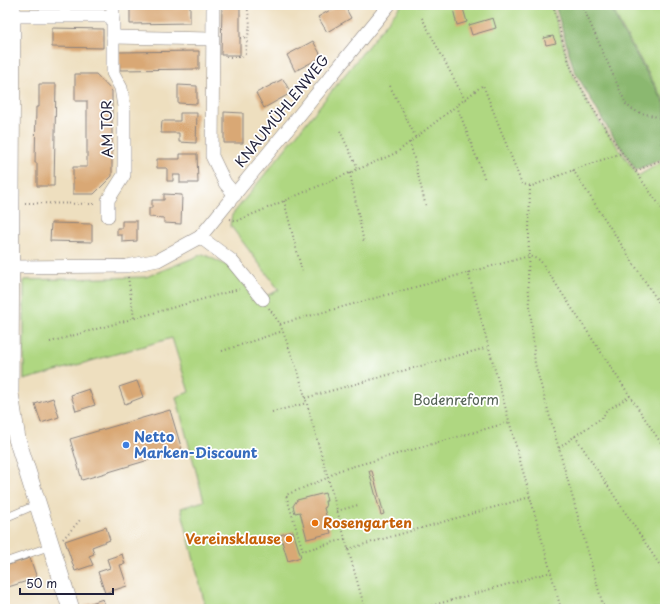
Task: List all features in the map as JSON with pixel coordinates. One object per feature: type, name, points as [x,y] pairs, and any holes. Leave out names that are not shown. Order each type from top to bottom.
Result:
[{"type":"street","points":[[213,5],[212,156],[225,183],[235,195]]},
{"type":"street","name":"KNAUMÜHLENWEG","points":[[10,267],[127,266],[158,260],[200,237],[389,5]]},
{"type":"street","points":[[12,10],[9,70],[10,267],[8,292],[10,426],[38,504],[56,543],[71,609]]},
{"type":"street","name":"AM TOR","points":[[12,10],[113,10],[113,73],[121,88],[124,107],[124,175],[121,182],[111,193],[108,210]]},
{"type":"street","points":[[113,37],[212,39]]},
{"type":"street","points":[[200,237],[232,260],[262,299]]},
{"type":"lane","points":[[5,518],[38,504]]},
{"type":"lane","points":[[5,562],[56,543]]},
{"type":"path","points":[[212,58],[243,57],[246,51],[250,24],[247,5]]},
{"type":"path","points":[[553,5],[572,70],[595,112],[665,213]]},
{"type":"path","points":[[582,5],[626,104],[632,111],[654,115],[663,120],[661,145],[665,151]]},
{"type":"path","points":[[422,18],[465,100]]},
{"type":"path","points":[[240,38],[247,37]]},
{"type":"path","points":[[217,216],[237,221],[396,153],[483,85],[522,184],[530,186],[623,153]]},
{"type":"path","points":[[390,86],[416,138]]},
{"type":"path","points":[[457,106],[485,180]]},
{"type":"path","points":[[340,131],[358,169]]},
{"type":"path","points":[[410,142],[426,207]]},
{"type":"path","points":[[636,171],[665,158]]},
{"type":"path","points":[[573,170],[665,312]]},
{"type":"path","points":[[350,173],[364,243]]},
{"type":"path","points":[[530,186],[528,282],[535,364],[604,609]]},
{"type":"path","points":[[284,201],[302,271]]},
{"type":"path","points":[[10,203],[108,210]]},
{"type":"path","points":[[280,324],[529,256],[540,260],[665,449]]},
{"type":"path","points":[[127,266],[134,318]]},
{"type":"path","points":[[468,272],[561,609]]},
{"type":"path","points":[[50,342],[251,285]]},
{"type":"path","points":[[262,299],[280,324],[298,372],[365,609]]},
{"type":"path","points":[[222,351],[283,331]]},
{"type":"path","points":[[305,398],[489,347]]},
{"type":"path","points":[[559,448],[603,417],[606,411],[630,396]]},
{"type":"path","points":[[272,412],[306,403]]},
{"type":"path","points":[[345,539],[303,551],[286,494],[327,478],[337,471],[510,422]]},
{"type":"path","points":[[576,436],[665,573]]},
{"type":"path","points":[[348,549],[530,497]]},
{"type":"path","points":[[337,511],[358,505]]},
{"type":"path","points":[[56,543],[80,520]]},
{"type":"path","points":[[297,544],[301,543]]},
{"type":"path","points":[[420,609],[551,572]]},
{"type":"green space","points":[[64,5],[100,5],[100,9],[64,9]]},
{"type":"green space","name":"Bodenreform","points":[[401,5],[552,5],[571,71],[593,112],[638,176],[665,160],[665,609],[206,609],[181,508],[204,501],[176,397],[189,392],[172,338],[24,380],[24,280],[146,277],[203,254],[230,267],[257,300],[279,290],[230,225],[232,215]]},
{"type":"green space","points":[[555,5],[610,5],[620,27],[665,104],[665,158],[636,170],[605,124],[574,70]]},
{"type":"green space","points":[[611,5],[665,5],[665,102],[621,26]]},
{"type":"building","points":[[130,5],[190,5],[190,23],[130,24]]},
{"type":"building","points":[[222,5],[240,5],[240,55],[221,55]]},
{"type":"building","points":[[339,5],[344,5],[351,18],[327,32],[318,17]]},
{"type":"building","points":[[452,5],[462,5],[467,22],[457,25]]},
{"type":"building","points":[[493,18],[496,28],[472,35],[469,25]]},
{"type":"building","points":[[52,28],[103,29],[103,48],[52,47]]},
{"type":"building","points":[[553,36],[556,43],[546,45],[544,38]]},
{"type":"building","points":[[313,41],[322,57],[295,71],[287,55]]},
{"type":"building","points":[[199,51],[199,69],[120,70],[119,52]]},
{"type":"building","points":[[75,74],[96,74],[112,91],[112,176],[94,194],[73,194],[73,167],[87,167],[87,101],[75,101]]},
{"type":"building","points":[[283,79],[291,93],[264,108],[256,93]]},
{"type":"building","points":[[39,84],[56,84],[54,186],[37,186],[37,163],[35,163],[36,107],[39,107]]},
{"type":"building","points":[[178,85],[197,86],[197,104],[178,103]]},
{"type":"building","points":[[224,112],[243,113],[243,143],[224,143]]},
{"type":"building","points":[[180,113],[197,113],[196,143],[179,142],[179,133],[161,133],[162,121],[180,121]]},
{"type":"building","points":[[180,154],[197,154],[198,183],[180,183],[180,175],[173,175],[173,181],[167,181],[167,168],[157,168],[157,159],[180,159]]},
{"type":"building","points":[[164,194],[182,195],[181,224],[164,223],[164,218],[149,217],[149,208],[152,208],[152,200],[164,200]]},
{"type":"building","points":[[122,221],[137,221],[137,241],[122,242],[122,235],[117,235],[117,228],[122,228]]},
{"type":"building","points":[[51,223],[92,224],[92,242],[50,241]]},
{"type":"building","points":[[137,381],[143,397],[125,404],[119,387]]},
{"type":"building","points":[[89,389],[95,405],[76,411],[71,395]]},
{"type":"building","points":[[53,398],[59,417],[41,423],[35,404]]},
{"type":"building","name":"Netto Marken-Discount","points":[[170,410],[182,450],[82,480],[70,439]]},
{"type":"building","points":[[369,471],[372,471],[384,514],[381,515]]},
{"type":"building","name":"Rosengarten","points":[[325,493],[327,501],[325,501],[326,507],[324,508],[331,533],[307,539],[300,512],[295,513],[293,506],[297,500]]},
{"type":"building","points":[[106,527],[110,540],[92,547],[94,554],[89,556],[93,565],[75,571],[65,541]]},
{"type":"building","points":[[293,531],[301,557],[288,561],[280,535]]},
{"type":"building","points":[[122,554],[125,564],[120,565],[127,586],[105,593],[98,572],[110,568],[107,559]]},
{"type":"building","points":[[30,558],[37,578],[5,588],[5,566]]},
{"type":"building","points":[[103,599],[106,609],[87,609],[85,605]]},
{"type":"place","name":"Netto Marken-Discount","points":[[126,445]]},
{"type":"place","name":"Rosengarten","points":[[315,523]]},
{"type":"place","name":"Vereinsklause","points":[[289,539]]}]
